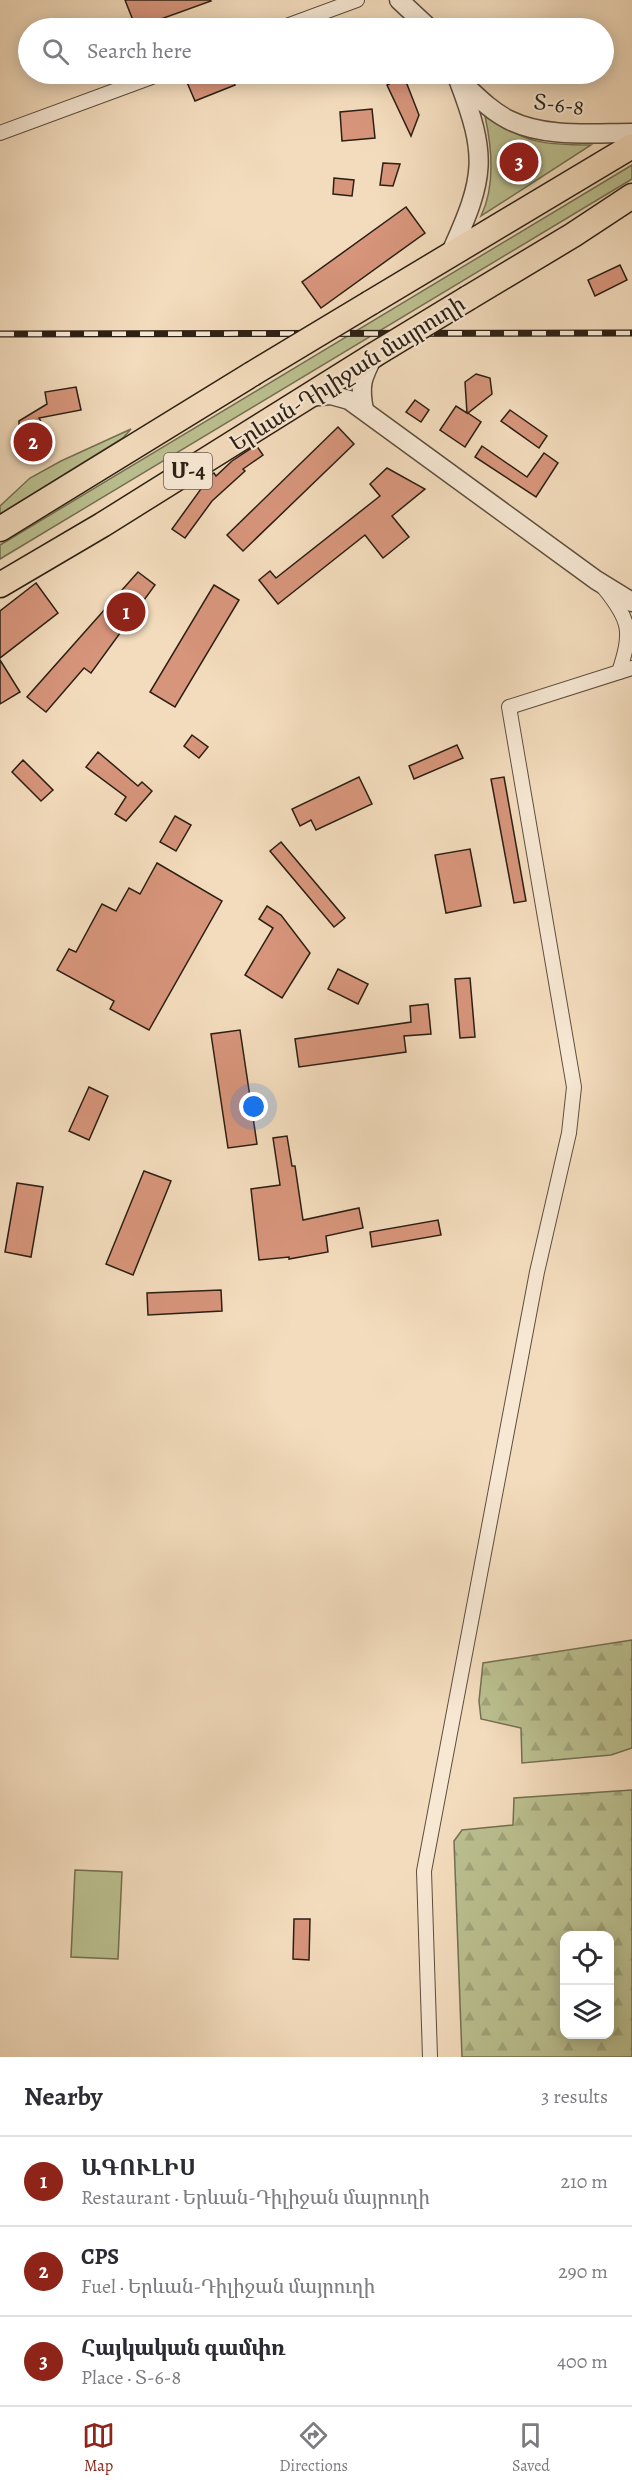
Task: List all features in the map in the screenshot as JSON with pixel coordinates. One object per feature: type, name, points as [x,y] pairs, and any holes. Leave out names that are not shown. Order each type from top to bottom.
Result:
[{"type":"highway","name":"Մ-4","points":[[0,529],[451,252],[632,147]]},
{"type":"highway","name":"Երևան-Դիլիջան մայրուղի","points":[[0,585],[573,235],[632,196]]},
{"type":"street","points":[[308,18],[357,0]]},
{"type":"street","points":[[399,0],[418,18]]},
{"type":"street","points":[[0,133],[133,84]]},
{"type":"street","name":"Տ-6-8","points":[[451,252],[471,209],[479,176],[478,137],[460,84]]},
{"type":"street","name":"Տ-6-8","points":[[465,84],[491,109],[510,120],[528,126],[571,132],[632,133]]},
{"type":"street","points":[[364,410],[360,391],[362,378],[374,355]]},
{"type":"street","points":[[306,397],[331,395],[340,397],[364,410],[596,580],[632,602]]},
{"type":"street","points":[[430,2057],[424,1871],[537,1272],[569,1133],[574,1087],[509,707],[625,670],[631,639],[627,621],[596,580]]},
{"type":"green space","points":[[485,116],[512,132],[535,141],[591,145],[481,216],[491,179]]},
{"type":"green space","points":[[632,165],[632,179],[0,559],[0,545]]},
{"type":"green space","points":[[131,429],[123,438],[0,514],[0,506],[30,478]]},
{"type":"green space","points":[[632,1640],[632,1748],[611,1755],[522,1763],[521,1728],[481,1719],[479,1701],[483,1663]]},
{"type":"green space","points":[[632,1790],[632,2057],[462,2057],[454,1841],[462,1830],[513,1825],[514,1798]]},
{"type":"green space","points":[[75,1870],[122,1872],[118,1959],[71,1957]]},
{"type":"building","points":[[125,0],[211,1],[164,18],[132,18]]},
{"type":"building","points":[[188,84],[235,84],[235,85],[195,101]]},
{"type":"building","points":[[407,84],[419,115],[411,136],[387,85]]},
{"type":"building","points":[[372,109],[375,138],[342,141],[340,112]]},
{"type":"building","points":[[383,163],[400,164],[393,186],[380,185]]},
{"type":"building","points":[[334,178],[354,180],[352,196],[333,194]]},
{"type":"building","points":[[406,207],[425,233],[321,308],[302,282]]},
{"type":"building","points":[[620,265],[627,280],[595,296],[588,280]]},
{"type":"building","points":[[476,374],[490,378],[492,394],[468,413],[481,422],[465,447],[440,430],[456,406],[467,413],[465,382]]},
{"type":"building","points":[[76,387],[81,410],[39,418],[54,444],[28,459],[19,444],[19,421],[47,404],[45,392]]},
{"type":"building","points":[[415,400],[429,410],[421,422],[406,412]]},
{"type":"building","points":[[510,410],[547,436],[539,448],[501,421]]},
{"type":"building","points":[[338,427],[354,444],[243,551],[227,535]]},
{"type":"building","points":[[256,445],[263,455],[243,469],[245,471],[212,501],[185,538],[172,529],[201,489],[196,485],[214,473],[216,476],[232,461]]},
{"type":"building","points":[[482,446],[527,477],[544,453],[558,463],[536,497],[475,457]]},
{"type":"building","points":[[387,468],[425,489],[392,516],[409,537],[383,558],[365,535],[278,604],[259,580],[270,571],[276,578],[380,496],[370,484]]},
{"type":"building","points":[[138,572],[155,585],[91,673],[84,668],[46,712],[27,697]]},
{"type":"building","points":[[36,583],[58,613],[0,658],[0,611]]},
{"type":"building","points":[[214,585],[239,600],[175,707],[150,692]]},
{"type":"building","points":[[0,660],[20,692],[0,704]]},
{"type":"building","points":[[192,735],[208,747],[199,758],[184,746]]},
{"type":"building","points":[[457,745],[463,758],[414,779],[409,766]]},
{"type":"building","points":[[98,752],[138,786],[142,782],[152,791],[126,821],[115,814],[126,797],[86,767]]},
{"type":"building","points":[[23,760],[53,790],[41,801],[12,772]]},
{"type":"building","points":[[359,777],[372,804],[316,830],[311,820],[300,826],[292,809]]},
{"type":"building","points":[[504,777],[526,901],[514,903],[491,779]]},
{"type":"building","points":[[175,816],[191,825],[176,851],[160,842]]},
{"type":"building","points":[[281,842],[345,918],[334,927],[270,851]]},
{"type":"building","points":[[470,849],[481,906],[446,913],[435,855]]},
{"type":"building","points":[[157,863],[222,901],[149,1030],[110,1009],[114,1001],[57,970],[69,949],[76,952],[102,904],[116,911],[129,888],[140,894]]},
{"type":"building","points":[[267,906],[281,915],[310,953],[282,998],[245,975],[273,928],[259,919]]},
{"type":"building","points":[[338,969],[368,984],[358,1004],[328,989]]},
{"type":"building","points":[[470,978],[475,1037],[460,1038],[455,979]]},
{"type":"building","points":[[428,1004],[431,1034],[404,1036],[406,1052],[299,1067],[295,1039],[411,1022],[410,1006]]},
{"type":"building","points":[[240,1030],[257,1144],[228,1148],[211,1034]]},
{"type":"building","points":[[89,1087],[108,1096],[89,1140],[69,1131]]},
{"type":"building","points":[[287,1136],[292,1166],[295,1166],[303,1220],[359,1208],[363,1228],[326,1236],[328,1252],[289,1259],[289,1257],[259,1260],[251,1189],[280,1185],[273,1138]]},
{"type":"building","points":[[144,1171],[171,1181],[133,1275],[106,1264]]},
{"type":"building","points":[[17,1183],[43,1187],[31,1257],[5,1252]]},
{"type":"building","points":[[438,1220],[441,1235],[372,1247],[370,1232]]},
{"type":"building","points":[[221,1290],[222,1311],[148,1315],[147,1293]]},
{"type":"building","points":[[294,1919],[310,1919],[309,1960],[293,1959]]},
{"type":"railway","points":[[0,334],[632,333]]},
{"type":"place","name":"Հայկական գամփռ","points":[[519,162]]},
{"type":"place","name":"CPS","points":[[33,442]]},
{"type":"place","name":"ԱԳՈՒԼԻՍ","points":[[126,612]]}]
